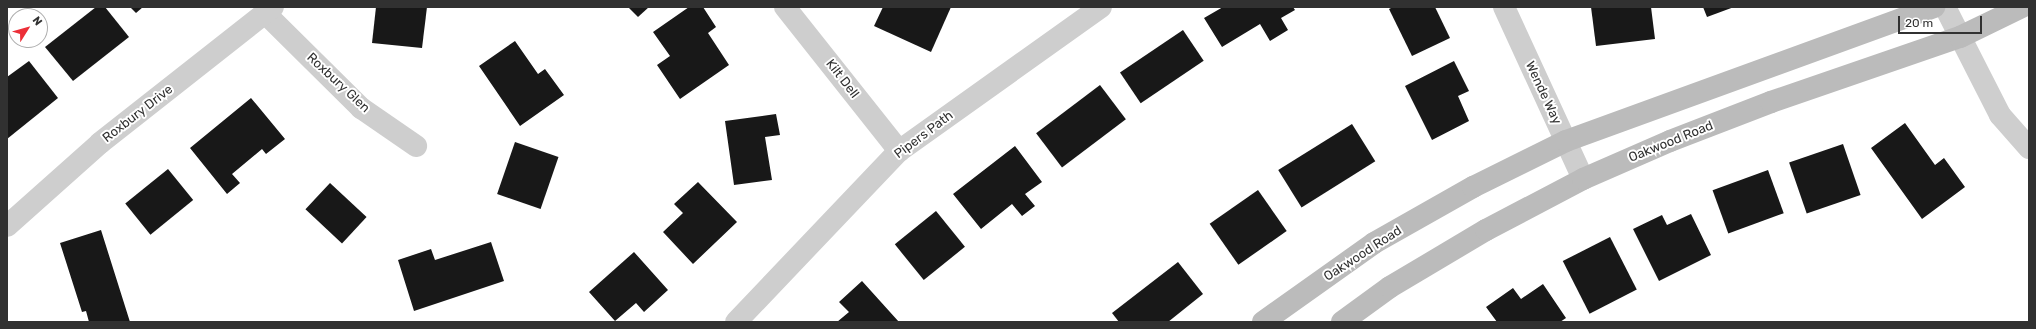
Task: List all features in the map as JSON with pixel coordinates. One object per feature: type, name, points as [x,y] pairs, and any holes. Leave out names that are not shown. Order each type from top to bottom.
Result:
[{"type":"street","name":"Kilt Dell","points":[[786,7],[899,151]]},
{"type":"street","name":"Pipers Path","points":[[736,322],[899,151],[1101,7]]},
{"type":"street","name":"Wende Way","points":[[1504,7],[1583,179]]},
{"type":"street","name":"Oakwood Road","points":[[1263,322],[1374,243],[1473,187],[1566,141],[1934,7]]},
{"type":"street","points":[[1945,7],[2000,115],[2029,148]]},
{"type":"street","name":"Oakwood Road","points":[[1342,322],[1390,287],[1486,230],[1583,179],[1670,141],[1771,102],[1960,37],[2022,7]]},
{"type":"street","name":"Roxbury Glen","points":[[269,10],[361,108],[416,146]]},
{"type":"street","name":"Roxbury Drive","points":[[7,226],[100,143],[269,10]]},
{"type":"building","points":[[96,7],[105,7],[129,37],[73,81],[46,48],[48,48],[48,45]]},
{"type":"building","points":[[130,7],[143,7],[136,13]]},
{"type":"building","points":[[376,7],[427,7],[422,48],[372,43]]},
{"type":"building","points":[[628,7],[649,7],[638,17]]},
{"type":"building","points":[[689,7],[703,7],[716,27],[708,33],[729,65],[680,99],[657,65],[670,56],[653,32]]},
{"type":"building","points":[[883,7],[951,7],[931,52],[874,26]]},
{"type":"building","points":[[1223,7],[1293,7],[1295,10],[1281,18],[1288,30],[1270,41],[1260,24],[1222,47],[1204,18]]},
{"type":"building","points":[[1393,7],[1435,7],[1450,38],[1412,56],[1389,9]]},
{"type":"building","points":[[1591,7],[1651,7],[1655,39],[1596,46]]},
{"type":"building","points":[[1703,7],[1734,7],[1707,17]]},
{"type":"building","points":[[1183,30],[1204,61],[1141,103],[1120,72]]},
{"type":"building","points":[[515,41],[538,74],[545,69],[564,95],[520,126],[479,66]]},
{"type":"building","points":[[29,61],[58,98],[7,139],[7,77]]},
{"type":"building","points":[[1454,61],[1469,91],[1458,96],[1469,121],[1432,140],[1405,86]]},
{"type":"building","points":[[1100,85],[1126,119],[1062,167],[1036,133]]},
{"type":"building","points":[[251,98],[285,139],[266,154],[262,149],[232,174],[240,183],[227,194],[190,148]]},
{"type":"building","points":[[776,114],[780,135],[765,137],[772,180],[734,185],[725,121]]},
{"type":"building","points":[[1905,123],[1935,165],[1944,158],[1965,187],[1922,219],[1871,148]]},
{"type":"building","points":[[1352,124],[1375,161],[1302,207],[1278,170]]},
{"type":"building","points":[[515,142],[558,157],[541,209],[497,194]]},
{"type":"building","points":[[1843,144],[1861,195],[1807,214],[1789,163]]},
{"type":"building","points":[[1015,146],[1042,182],[1025,194],[1035,206],[1022,216],[1012,204],[981,229],[953,194]]},
{"type":"building","points":[[168,169],[193,200],[150,235],[125,204]]},
{"type":"building","points":[[1768,170],[1784,213],[1728,233],[1713,190]]},
{"type":"building","points":[[698,182],[737,222],[693,264],[663,232],[683,213],[674,204]]},
{"type":"building","points":[[330,183],[367,217],[342,243],[305,209]]},
{"type":"building","points":[[1258,190],[1287,231],[1238,265],[1210,224]]},
{"type":"building","points":[[936,211],[965,247],[924,280],[895,244]]},
{"type":"building","points":[[1691,214],[1711,255],[1659,281],[1633,229],[1662,215],[1667,225]]},
{"type":"building","points":[[101,230],[130,322],[89,322],[86,311],[82,312],[60,243]]},
{"type":"building","points":[[1610,237],[1637,290],[1590,314],[1563,261]]},
{"type":"building","points":[[491,242],[504,281],[414,311],[398,260],[431,249],[435,260]]},
{"type":"building","points":[[634,252],[668,290],[644,312],[636,303],[615,321],[589,292]]},
{"type":"building","points":[[1178,262],[1203,294],[1168,322],[1119,322],[1112,313]]},
{"type":"building","points":[[862,281],[899,322],[837,322],[849,312],[839,302]]},
{"type":"building","points":[[1543,284],[1566,318],[1560,322],[1497,322],[1486,307],[1513,288],[1521,299]]}]
